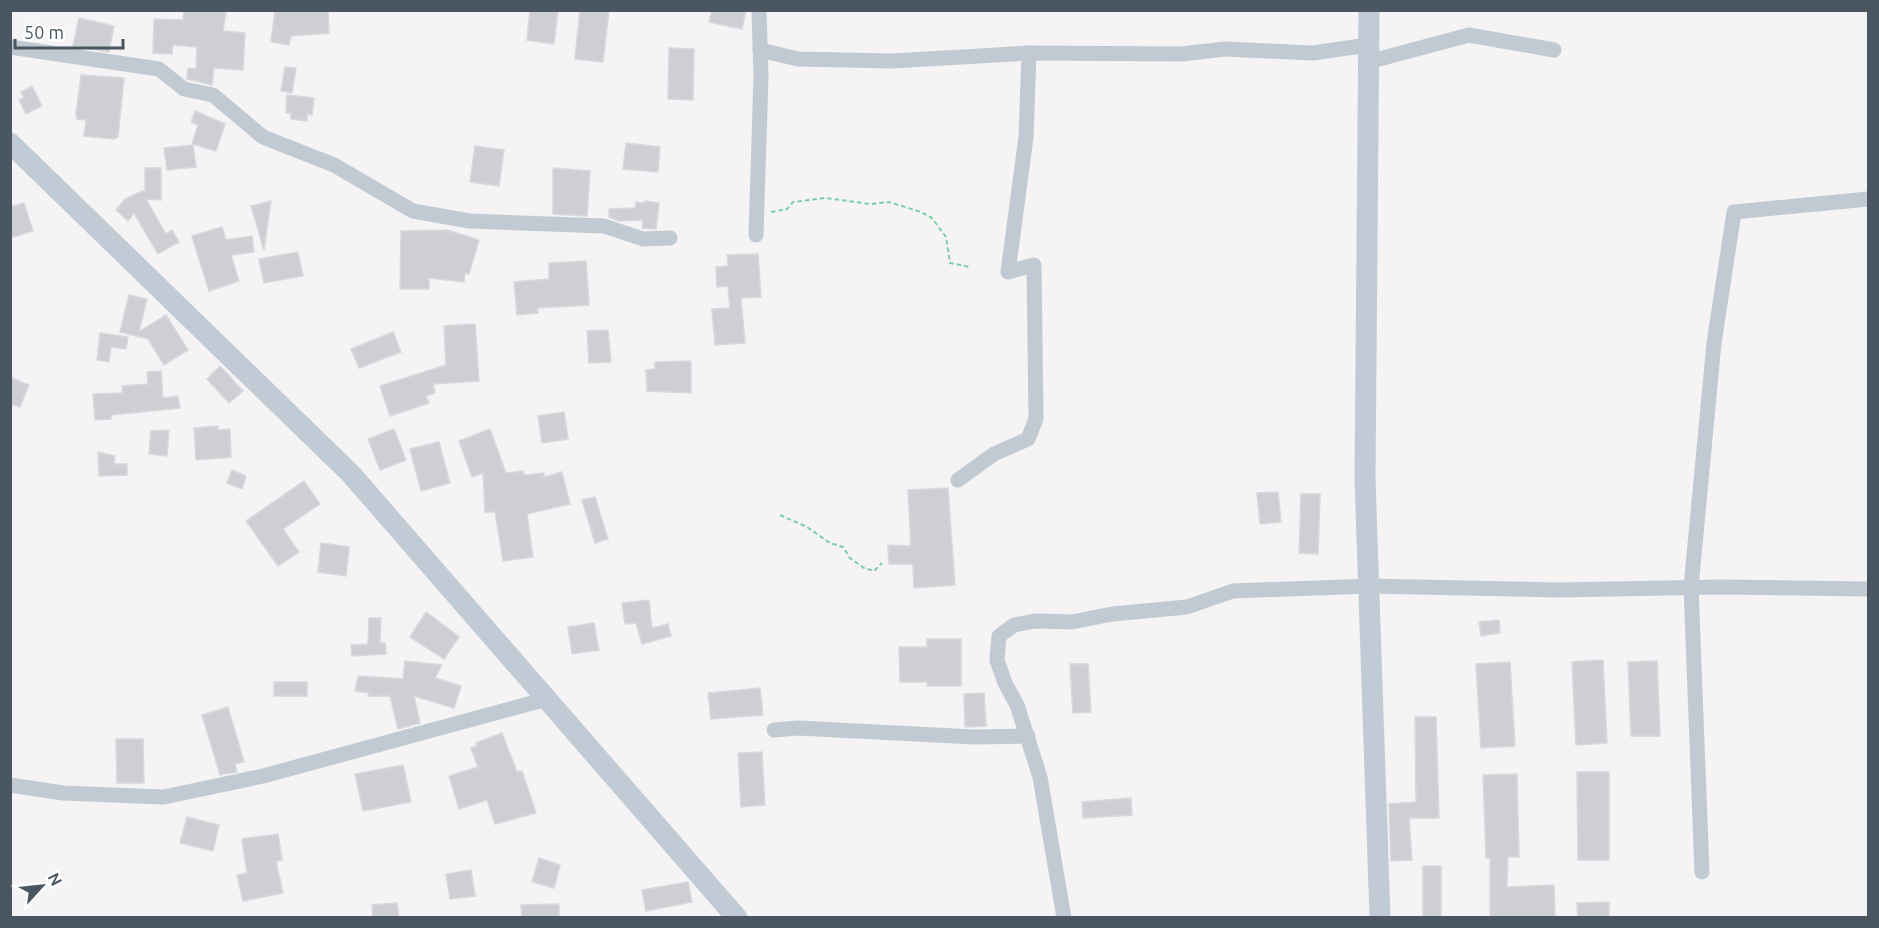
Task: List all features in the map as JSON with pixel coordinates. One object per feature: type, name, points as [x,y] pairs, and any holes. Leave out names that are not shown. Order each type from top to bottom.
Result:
[{"type":"main road","points":[[1369,10],[1365,478],[1380,918]]},
{"type":"main road","points":[[10,143],[351,474],[737,918]]},
{"type":"street","points":[[756,235],[759,10]]},
{"type":"street","points":[[760,50],[798,59],[892,61],[1029,53],[1182,54],[1225,49],[1368,54],[1469,34],[1554,50]]},
{"type":"street","points":[[10,47],[159,69],[184,89],[213,95],[263,137],[334,165],[413,210],[469,221],[604,226],[643,239],[670,237]]},
{"type":"street","points":[[958,480],[994,454],[1028,439],[1036,419],[1034,265],[1008,272],[1026,136],[1029,53]]},
{"type":"street","points":[[1702,872],[1691,587],[1714,343],[1734,212],[1869,199]]},
{"type":"street","points":[[1064,918],[1040,777],[1028,736],[998,660],[999,636],[1014,624],[1072,622],[1112,614],[1187,607],[1233,591],[1369,586],[1558,590],[1691,587],[1869,589]]},
{"type":"street","points":[[10,785],[63,793],[164,797],[263,776],[547,699]]},
{"type":"street","points":[[774,730],[798,728],[974,737],[1028,736]]},
{"type":"path","points":[[758,216],[787,209],[793,202],[801,200],[825,198],[871,204],[889,202],[932,218],[946,237],[950,263],[970,267]]},
{"type":"path","points":[[780,515],[807,527],[830,543],[843,547],[850,558],[864,568],[874,571],[882,563]]},
{"type":"building","points":[[184,10],[226,12],[223,31],[245,33],[243,70],[214,68],[212,85],[187,79],[188,68],[196,69],[197,47],[173,45],[172,54],[153,53],[154,19],[183,20]]},
{"type":"building","points":[[275,10],[328,10],[329,33],[291,36],[289,45],[271,42]]},
{"type":"building","points":[[530,10],[558,10],[554,44],[527,40]]},
{"type":"building","points":[[580,10],[609,10],[603,62],[575,59]]},
{"type":"building","points":[[712,10],[746,10],[742,29],[709,22]]},
{"type":"building","points":[[79,18],[114,26],[109,52],[73,46]]},
{"type":"building","points":[[669,48],[694,49],[693,100],[668,99]]},
{"type":"building","points":[[285,67],[296,68],[292,93],[281,91]]},
{"type":"building","points":[[81,75],[124,78],[118,137],[114,139],[84,136],[86,120],[77,119],[76,114]]},
{"type":"building","points":[[32,86],[42,106],[26,114],[19,100],[24,97],[21,92]]},
{"type":"building","points":[[287,95],[314,98],[312,115],[307,114],[307,121],[291,119],[291,113],[286,113]]},
{"type":"building","points":[[195,111],[225,124],[216,151],[192,144],[198,125],[191,122]]},
{"type":"building","points":[[626,143],[660,147],[658,172],[623,169]]},
{"type":"building","points":[[193,145],[196,167],[167,170],[164,148]]},
{"type":"building","points":[[475,146],[504,150],[499,186],[470,182]]},
{"type":"building","points":[[145,168],[161,168],[161,200],[146,199],[166,234],[172,230],[179,242],[158,254],[134,213],[128,221],[116,210],[125,199],[145,190]]},
{"type":"building","points":[[553,168],[590,171],[587,216],[553,214]]},
{"type":"building","points":[[271,201],[264,250],[251,206]]},
{"type":"building","points":[[645,201],[659,203],[656,229],[642,228],[643,220],[619,221],[609,217],[609,209],[635,208],[636,202],[644,203]]},
{"type":"building","points":[[24,203],[33,231],[10,238],[10,207]]},
{"type":"building","points":[[222,227],[226,240],[252,236],[254,252],[231,255],[239,281],[209,291],[192,236]]},
{"type":"building","points":[[447,230],[479,240],[469,274],[465,273],[464,282],[429,278],[429,289],[400,289],[401,231]]},
{"type":"building","points":[[298,252],[303,276],[264,283],[259,259]]},
{"type":"building","points":[[758,254],[761,297],[741,298],[745,343],[715,345],[712,309],[730,308],[728,286],[717,287],[716,267],[728,266],[727,255]]},
{"type":"building","points":[[586,261],[589,305],[537,308],[538,313],[517,315],[514,282],[549,279],[549,263]]},
{"type":"building","points":[[129,295],[147,299],[139,332],[166,315],[188,350],[164,365],[148,339],[120,332]]},
{"type":"building","points":[[475,324],[479,381],[433,384],[435,393],[426,396],[429,403],[390,416],[380,386],[446,365],[444,326]]},
{"type":"building","points":[[608,330],[611,362],[589,363],[587,331]]},
{"type":"building","points":[[393,332],[401,352],[359,368],[351,349]]},
{"type":"building","points":[[100,333],[128,337],[126,349],[111,347],[109,362],[97,360]]},
{"type":"building","points":[[691,361],[691,393],[647,391],[646,370],[655,369],[655,362]]},
{"type":"building","points":[[220,366],[243,391],[229,403],[207,379]]},
{"type":"building","points":[[161,371],[163,398],[178,396],[180,408],[111,415],[111,419],[95,420],[93,394],[122,393],[122,386],[148,384],[147,372]]},
{"type":"building","points":[[10,377],[29,385],[20,407],[10,404]]},
{"type":"building","points":[[564,412],[568,439],[542,443],[538,416]]},
{"type":"building","points":[[218,426],[218,430],[230,429],[231,457],[196,460],[194,428]]},
{"type":"building","points":[[394,429],[406,460],[380,470],[368,439]]},
{"type":"building","points":[[490,429],[506,473],[523,471],[524,475],[544,473],[544,477],[562,472],[570,504],[527,514],[533,557],[503,561],[495,512],[485,512],[483,473],[472,477],[459,441]]},
{"type":"building","points":[[169,430],[167,456],[149,454],[151,431]]},
{"type":"building","points":[[439,442],[450,483],[421,491],[410,449]]},
{"type":"building","points":[[98,452],[115,456],[114,464],[127,464],[127,475],[99,476]]},
{"type":"building","points":[[232,470],[246,476],[242,489],[227,483]]},
{"type":"building","points":[[304,481],[320,504],[283,529],[299,552],[278,566],[246,521]]},
{"type":"building","points":[[948,488],[955,585],[914,588],[913,564],[889,564],[888,545],[911,546],[908,490]]},
{"type":"building","points":[[1278,492],[1281,522],[1260,524],[1257,493]]},
{"type":"building","points":[[1301,494],[1320,494],[1318,554],[1299,553]]},
{"type":"building","points":[[595,497],[608,539],[595,543],[582,500]]},
{"type":"building","points":[[321,543],[349,547],[346,576],[318,572]]},
{"type":"building","points":[[649,600],[652,628],[668,624],[671,636],[642,644],[636,623],[625,624],[622,603]]},
{"type":"building","points":[[426,612],[459,637],[444,659],[410,637]]},
{"type":"building","points":[[369,618],[381,618],[380,643],[385,643],[386,654],[352,656],[351,645],[368,644]]},
{"type":"building","points":[[1499,620],[1500,633],[1481,636],[1479,622]]},
{"type":"building","points":[[594,623],[599,650],[572,654],[568,627]]},
{"type":"building","points":[[927,639],[961,639],[961,686],[927,686],[927,682],[900,682],[899,647],[927,647]]},
{"type":"building","points":[[1603,660],[1607,743],[1576,745],[1572,662]]},
{"type":"building","points":[[405,661],[442,665],[435,678],[461,686],[454,708],[414,696],[420,723],[398,729],[390,696],[368,696],[369,693],[355,691],[358,676],[403,679]]},
{"type":"building","points":[[1657,661],[1660,736],[1631,736],[1628,662]]},
{"type":"building","points":[[1510,662],[1515,746],[1481,748],[1476,664]]},
{"type":"building","points":[[1070,664],[1088,664],[1091,712],[1073,713]]},
{"type":"building","points":[[274,682],[307,682],[307,696],[274,696]]},
{"type":"building","points":[[760,688],[763,715],[711,719],[708,693]]},
{"type":"building","points":[[984,693],[986,726],[965,727],[964,694]]},
{"type":"building","points":[[228,707],[244,762],[235,764],[237,772],[220,775],[202,715]]},
{"type":"building","points":[[1415,717],[1436,717],[1439,818],[1409,818],[1412,860],[1391,861],[1389,804],[1416,802]]},
{"type":"building","points":[[502,733],[517,772],[522,771],[536,813],[495,824],[487,800],[459,809],[449,776],[478,767],[471,748],[477,746],[476,743]]},
{"type":"building","points":[[116,739],[143,739],[144,783],[117,783]]},
{"type":"building","points":[[762,752],[765,805],[741,807],[738,753]]},
{"type":"building","points":[[403,765],[411,802],[363,811],[355,774]]},
{"type":"building","points":[[1577,772],[1609,772],[1609,860],[1578,860]]},
{"type":"building","points":[[1517,774],[1519,857],[1508,857],[1507,887],[1554,885],[1555,918],[1490,918],[1490,858],[1486,858],[1483,775]]},
{"type":"building","points":[[1131,798],[1132,815],[1083,818],[1082,802]]},
{"type":"building","points":[[187,817],[219,825],[213,851],[180,843]]},
{"type":"building","points":[[278,834],[282,860],[276,861],[283,893],[243,901],[237,875],[247,873],[242,839]]},
{"type":"building","points":[[539,858],[560,865],[554,888],[532,882]]},
{"type":"building","points":[[1423,866],[1441,866],[1441,918],[1423,918]]},
{"type":"building","points":[[471,870],[475,896],[450,899],[446,874]]},
{"type":"building","points":[[688,882],[692,902],[646,911],[642,890]]},
{"type":"building","points":[[1609,902],[1609,918],[1578,918],[1577,903]]},
{"type":"building","points":[[397,903],[399,918],[373,918],[372,905]]},
{"type":"building","points":[[559,904],[559,918],[522,918],[521,905]]}]
